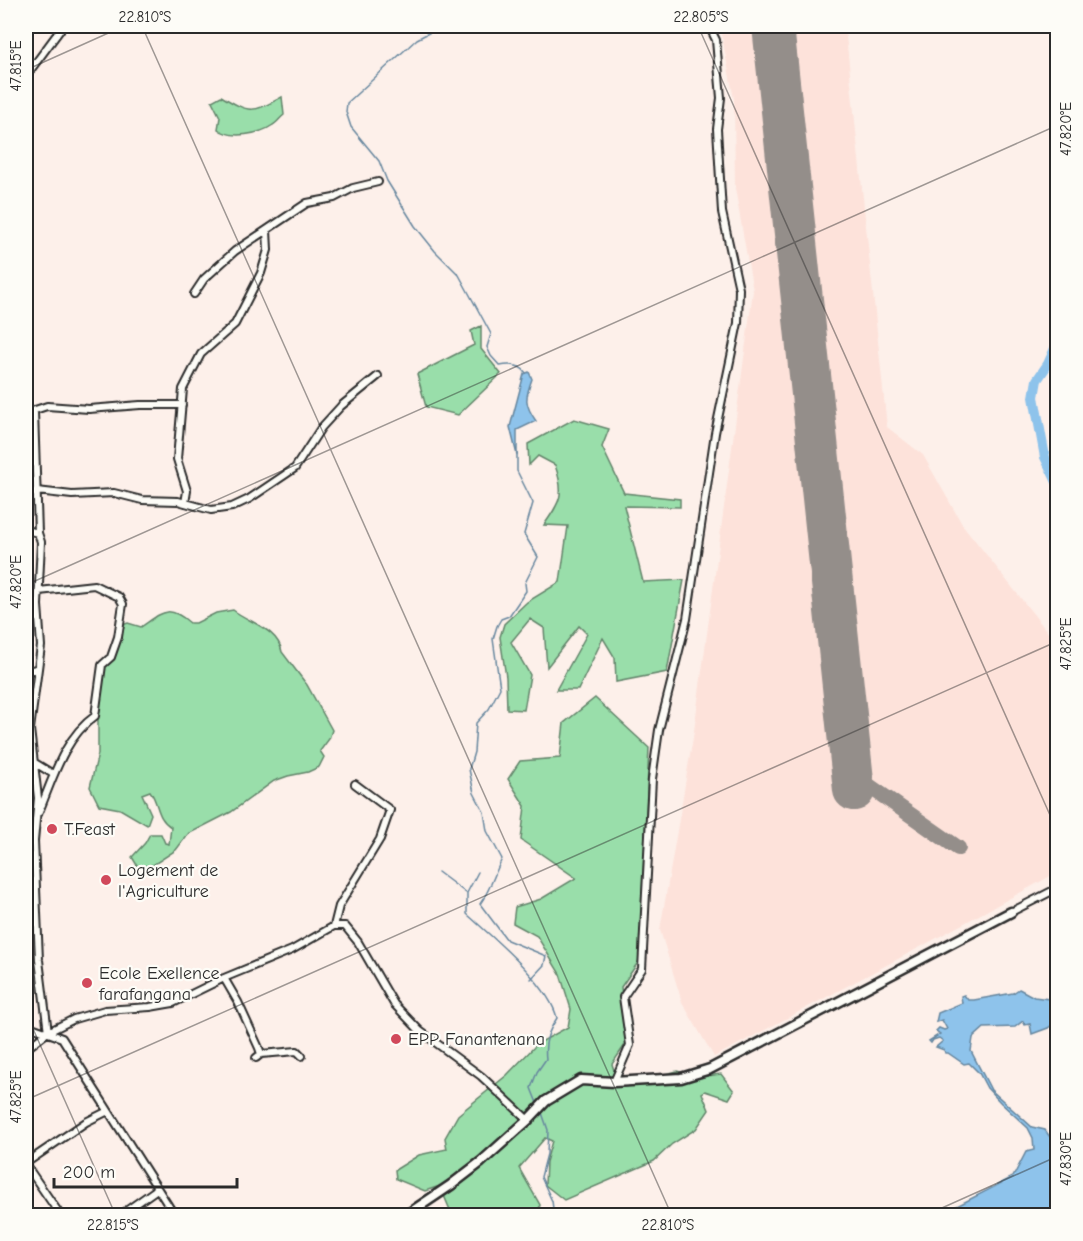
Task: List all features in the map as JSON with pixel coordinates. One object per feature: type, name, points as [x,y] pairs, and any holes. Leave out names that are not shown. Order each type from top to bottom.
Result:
[{"type":"street","points":[[26,76],[63,26]]},
{"type":"street","points":[[614,1082],[630,1045],[624,997],[642,969],[652,779],[659,730],[687,619],[715,433],[738,323],[739,289],[722,212],[717,129],[721,98],[716,40],[709,26]]},
{"type":"street","points":[[194,294],[204,279],[235,251],[307,203],[334,198],[353,188],[378,182]]},
{"type":"street","points":[[185,503],[187,491],[177,459],[183,389],[206,349],[235,324],[261,273],[268,250],[267,230]]},
{"type":"street","points":[[26,494],[37,491],[72,495],[114,493],[142,500],[178,501],[211,510],[232,507],[249,499],[295,468],[321,428],[341,406],[378,376]]},
{"type":"street","points":[[26,413],[47,406],[89,409],[183,405]]},
{"type":"street","points":[[34,411],[38,533],[41,542],[38,605],[41,646],[30,729],[38,798],[34,841],[39,960],[48,1032]]},
{"type":"street","points":[[26,530],[38,533]]},
{"type":"street","points":[[37,816],[53,774],[79,729],[95,716],[102,665],[111,657],[118,637],[123,604],[119,597],[110,591],[94,585],[39,591]]},
{"type":"street","points":[[26,670],[37,669]]},
{"type":"street","points":[[26,762],[34,763],[53,774]]},
{"type":"street","points":[[334,926],[339,906],[380,839],[390,810],[356,784]]},
{"type":"street","points":[[405,1215],[466,1174],[546,1101],[581,1080],[614,1082],[681,1078],[710,1069],[1058,888]]},
{"type":"street","points":[[26,1049],[48,1032],[74,1019],[105,1010],[173,1003],[224,978],[292,950],[334,926],[345,927],[358,942],[394,1004],[420,1031],[481,1076],[530,1117]]},
{"type":"street","points":[[224,978],[238,1002],[258,1056],[297,1051],[302,1056]]},
{"type":"street","points":[[26,1025],[62,1038],[175,1215]]},
{"type":"street","points":[[61,1215],[26,1164],[86,1122],[108,1111]]},
{"type":"street","points":[[118,1215],[157,1189]]},
{"type":"shaded area","points":[[720,26],[845,26],[887,427],[923,455],[962,524],[1057,644],[1058,872],[714,1057],[682,1002],[660,930],[693,738],[753,291],[735,188],[734,99]]},
{"type":"green space","points":[[221,96],[239,106],[252,109],[282,97],[284,115],[273,125],[261,131],[230,134],[218,129],[220,117],[212,101]]},
{"type":"green space","points":[[481,326],[481,349],[501,374],[458,415],[426,407],[417,374],[474,345],[471,331]]},
{"type":"green space","points":[[574,419],[609,429],[602,447],[624,493],[680,499],[680,507],[624,506],[643,582],[684,580],[667,672],[616,682],[615,658],[603,638],[578,690],[556,690],[587,634],[579,626],[547,667],[544,628],[530,619],[511,642],[530,675],[524,710],[507,709],[506,677],[500,637],[504,624],[527,602],[560,582],[568,526],[544,525],[558,503],[560,483],[555,465],[538,456],[529,465],[528,444]]},
{"type":"green space","points":[[233,610],[262,627],[275,638],[282,652],[307,685],[332,730],[329,739],[320,751],[324,757],[319,767],[274,781],[231,812],[188,834],[176,850],[153,865],[138,867],[132,857],[150,834],[161,834],[165,843],[169,844],[171,827],[160,815],[150,791],[142,794],[151,814],[147,825],[120,809],[99,805],[90,787],[98,754],[98,715],[105,667],[114,659],[125,624],[141,627],[166,612],[176,614],[190,623],[196,623],[216,613]]},
{"type":"green space","points":[[595,698],[649,748],[639,961],[621,987],[627,1042],[612,1064],[619,1086],[677,1071],[700,1077],[721,1074],[734,1091],[729,1099],[705,1091],[702,1093],[709,1110],[696,1129],[672,1144],[654,1161],[564,1200],[545,1185],[546,1162],[552,1141],[545,1138],[519,1168],[540,1205],[538,1215],[443,1215],[450,1210],[440,1186],[425,1191],[396,1179],[395,1170],[419,1155],[447,1149],[445,1138],[458,1115],[507,1075],[537,1044],[568,1027],[571,1009],[560,974],[537,936],[513,923],[515,907],[541,899],[576,878],[521,840],[525,806],[508,779],[520,761],[560,758],[564,723]]},
{"type":"water","points":[[529,372],[532,379],[527,401],[529,410],[536,421],[517,430],[517,455],[510,427],[524,374]]},
{"type":"water","points":[[1019,989],[1034,997],[1057,1000],[1057,1021],[1048,1028],[1032,1034],[1030,1024],[1025,1025],[1023,1021],[1015,1027],[984,1028],[973,1038],[971,1051],[991,1090],[1032,1127],[1045,1130],[1053,1141],[1057,1142],[1057,1215],[931,1215],[957,1206],[1013,1177],[1026,1152],[1034,1150],[1033,1138],[1028,1128],[987,1088],[979,1073],[969,1063],[964,1064],[936,1047],[943,1041],[939,1038],[931,1043],[929,1041],[940,1034],[936,1031],[939,1028],[947,1029],[942,1020],[936,1022],[938,1013],[962,1003],[961,996],[964,995],[968,1000],[974,1000],[1013,993]]},
{"type":"waterway","points":[[442,26],[417,39],[347,103],[346,112],[351,127],[379,161],[387,181],[415,226],[435,251],[459,275],[491,334],[487,347],[491,356],[500,366],[514,365],[526,373]]},
{"type":"waterway","points":[[1058,342],[1048,364],[1037,380],[1034,397],[1045,457],[1058,484]]},
{"type":"waterway","points":[[517,453],[517,471],[533,503],[524,534],[538,557],[525,583],[526,591],[509,616],[501,619],[497,626],[493,639],[500,688],[489,709],[476,723],[474,752],[469,769],[474,793],[484,812],[487,831],[502,859],[480,904],[507,940],[546,956],[544,965],[531,979]]},
{"type":"waterway","points":[[438,872],[466,893]]},
{"type":"waterway","points":[[478,872],[467,893],[467,914],[532,976],[552,1005],[557,1018],[547,1037],[546,1059],[537,1072],[531,1088],[537,1103]]},
{"type":"waterway","points":[[541,1110],[548,1130],[547,1154],[541,1177],[552,1201],[554,1216]]},
{"type":"taxiway","points":[[852,774],[958,848]]},
{"type":"runway","points":[[773,26],[854,790]]},
{"type":"place","name":"T.Feast","points":[[52,829]]},
{"type":"place","name":"Logement de l'Agriculture","points":[[106,880]]},
{"type":"place","name":"Ecole Exellence farafangana","points":[[87,983]]},
{"type":"place","name":"EPP Fanantenana","points":[[396,1039]]}]
